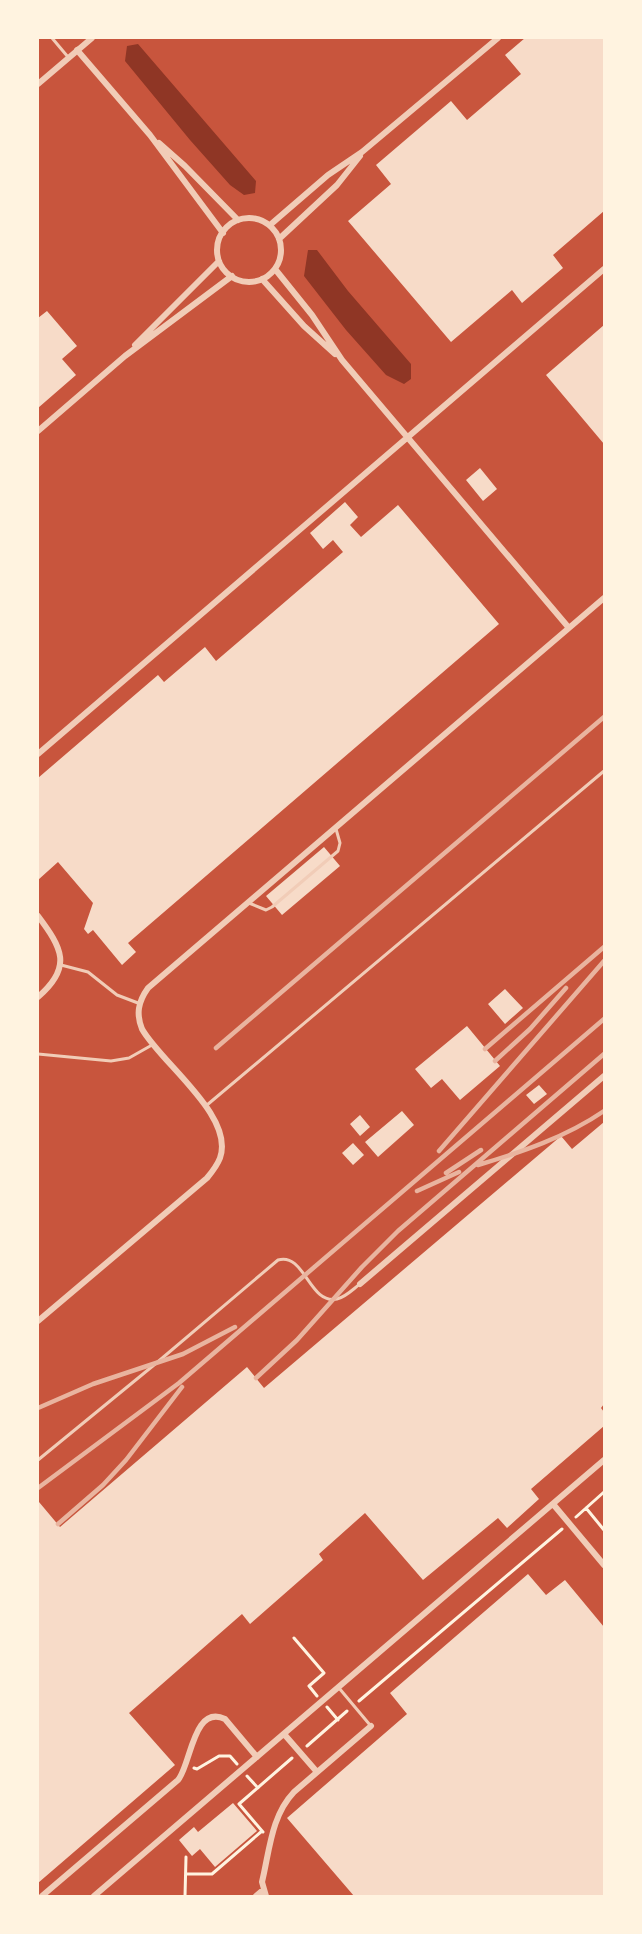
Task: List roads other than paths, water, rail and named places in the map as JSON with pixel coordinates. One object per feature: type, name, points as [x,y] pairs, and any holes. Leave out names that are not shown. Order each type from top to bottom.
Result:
[{"type":"street","points":[[38,84],[92,38]]},
{"type":"street","points":[[270,225],[328,175],[362,152],[498,38]]},
{"type":"street","points":[[77,50],[150,135],[223,233]]},
{"type":"street","points":[[150,135],[185,166],[238,220]]},
{"type":"street","points":[[279,239],[337,185],[362,152]]},
{"type":"street","points":[[251,218],[270,225],[279,239],[281,255],[275,269],[262,279],[247,282],[232,276],[219,261],[218,246],[223,233],[238,220],[251,218]]},
{"type":"street","points":[[125,356],[157,321],[219,261]]},
{"type":"street","points":[[275,269],[312,315],[342,360],[569,628]]},
{"type":"street","points":[[38,754],[604,269]]},
{"type":"street","points":[[38,431],[125,356],[232,276]]},
{"type":"street","points":[[262,279],[304,326],[342,360]]},
{"type":"street","points":[[38,1321],[207,1178],[221,1156],[221,1134],[216,1123],[206,1107],[147,1037],[139,1021],[139,1004],[148,988],[604,598]]},
{"type":"street","points":[[38,916],[58,944],[61,955],[61,965],[53,981],[38,997]]},
{"type":"street","points":[[360,1284],[604,1076]]},
{"type":"street","points":[[94,1896],[604,1461]]},
{"type":"street","points":[[553,1504],[604,1565]]},
{"type":"street","points":[[42,1896],[175,1783],[186,1768],[197,1731],[205,1721],[216,1717],[227,1721],[257,1757]]},
{"type":"street","points":[[256,1896],[265,1893],[264,1873],[279,1812],[294,1792],[371,1726]]},
{"type":"street","points":[[284,1734],[317,1772]]},
{"type":"lane","points":[[52,38],[69,57]]},
{"type":"lane","points":[[206,1107],[604,771]]},
{"type":"lane","points":[[247,902],[266,910],[272,907],[338,851],[340,843],[336,827]]},
{"type":"lane","points":[[61,965],[88,972],[117,994],[139,1004]]},
{"type":"lane","points":[[38,1054],[111,1061],[129,1058],[153,1044]]},
{"type":"lane","points":[[38,1460],[278,1260],[286,1258],[293,1262],[319,1293],[327,1298],[339,1299],[360,1284]]},
{"type":"lane","points":[[339,1688],[371,1726]]},
{"type":"railway","points":[[216,1048],[604,717]]},
{"type":"railway","points":[[485,1049],[604,947]]},
{"type":"railway","points":[[439,1151],[604,961]]},
{"type":"railway","points":[[495,1061],[530,1029],[566,988]]},
{"type":"railway","points":[[38,1488],[179,1383],[604,1019]]},
{"type":"railway","points":[[256,1378],[297,1340],[362,1267],[398,1231],[604,1054]]},
{"type":"railway","points":[[478,1165],[543,1143],[574,1129],[604,1111]]},
{"type":"railway","points":[[446,1173],[481,1150]]},
{"type":"railway","points":[[417,1191],[459,1172]]},
{"type":"railway","points":[[38,1408],[93,1384],[183,1354],[235,1327]]},
{"type":"railway","points":[[58,1524],[103,1485],[126,1460],[182,1387]]}]
